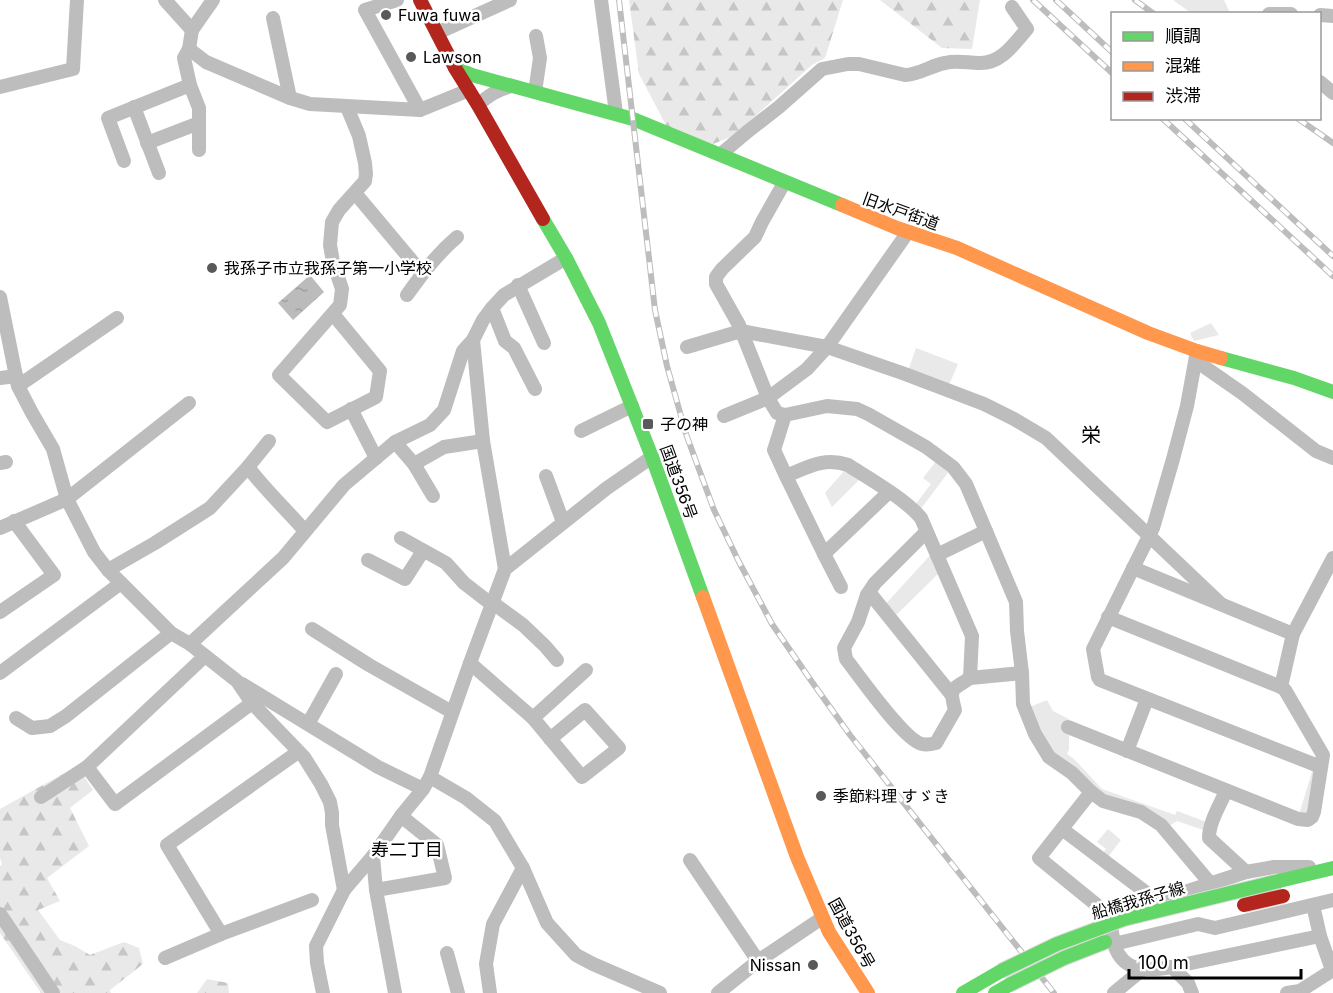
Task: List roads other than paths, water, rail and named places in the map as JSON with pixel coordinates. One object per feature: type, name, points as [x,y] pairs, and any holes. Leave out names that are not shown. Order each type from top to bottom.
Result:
[{"type":"main road","name":"国道356号","points":[[420,0],[455,68],[566,258],[599,323],[652,457],[796,857],[822,918],[867,993]]},
{"type":"main road","name":"旧水戸街道","points":[[455,68],[512,87],[633,119],[721,154],[784,183],[908,232],[957,248],[1196,356],[1294,378],[1333,392]]},
{"type":"main road","name":"船橋我孫子線","points":[[963,993],[1001,971],[1057,944],[1124,919],[1333,868]]},
{"type":"main road","points":[[1228,909],[1288,895]]},
{"type":"main road","name":"船橋我孫子線","points":[[995,993],[1093,946],[1128,934],[1206,914]]},
{"type":"street","points":[[0,87],[73,69],[77,0]]},
{"type":"street","points":[[165,0],[192,30]]},
{"type":"street","points":[[199,150],[199,108],[190,85],[184,58],[189,49],[192,30],[213,0]]},
{"type":"street","points":[[397,0],[365,9],[420,110]]},
{"type":"street","points":[[437,33],[510,0]]},
{"type":"street","points":[[601,0],[616,113]]},
{"type":"street","points":[[721,154],[780,107],[822,69],[859,64],[911,75],[944,63],[990,63],[1005,54],[1028,29],[1012,7]]},
{"type":"street","points":[[273,18],[290,98]]},
{"type":"street","points":[[534,92],[540,58],[536,36]]},
{"type":"street","points":[[189,49],[206,62],[290,98],[310,104],[420,110],[469,90]]},
{"type":"street","points":[[1321,83],[1333,93]]},
{"type":"street","points":[[124,161],[108,118],[190,85]]},
{"type":"street","points":[[478,105],[490,94],[512,87]]},
{"type":"street","points":[[333,314],[380,371],[376,397],[327,422],[279,375],[339,305],[342,289],[330,245],[332,222],[339,210],[365,181],[365,163],[359,136],[347,107]]},
{"type":"street","points":[[134,108],[159,173]]},
{"type":"street","points":[[147,143],[199,123]]},
{"type":"street","points":[[784,183],[755,237],[716,277],[716,284],[739,325],[768,398],[777,413],[785,415],[828,406],[857,409],[926,447],[952,467],[966,484],[1016,602],[1023,705],[1035,734],[1049,757],[1072,773],[1103,801],[1141,812],[1161,825],[1210,883]]},
{"type":"street","points":[[355,193],[422,273]]},
{"type":"street","points":[[724,416],[768,398],[807,369],[827,347],[908,232]]},
{"type":"street","points":[[407,295],[422,273],[457,237]]},
{"type":"street","points":[[190,644],[283,558],[344,485],[395,442],[430,425],[444,410],[463,351],[473,340],[492,308],[518,285],[566,258]]},
{"type":"street","points":[[518,285],[544,343]]},
{"type":"street","points":[[0,297],[17,381],[53,449],[67,499],[93,552],[108,570],[171,633],[190,644],[237,681],[378,767],[466,798],[495,821],[523,868],[547,922],[576,955],[660,993]]},
{"type":"street","points":[[492,308],[505,341],[514,348],[535,389]]},
{"type":"street","points":[[0,378],[17,381],[117,318]]},
{"type":"street","points":[[687,347],[741,331],[827,347],[984,404],[1047,438],[1221,604]]},
{"type":"street","points":[[323,993],[316,946],[344,890],[373,856],[427,783],[505,569],[483,441],[473,340]]},
{"type":"street","points":[[1322,767],[1100,680],[1093,649],[1153,528],[1173,459],[1196,356],[1316,451],[1333,458]]},
{"type":"street","points":[[0,528],[67,499],[189,403]]},
{"type":"street","points":[[581,431],[632,406]]},
{"type":"street","points":[[351,409],[376,458]]},
{"type":"street","points":[[785,415],[774,450],[841,587]]},
{"type":"street","points":[[108,570],[210,508],[269,441]]},
{"type":"street","points":[[414,464],[444,447],[483,441]]},
{"type":"street","points":[[395,442],[414,464],[433,496]]},
{"type":"street","points":[[505,569],[607,488],[652,457]]},
{"type":"street","points":[[786,476],[822,462],[848,465],[889,492],[921,518],[972,636],[970,678]]},
{"type":"street","points":[[248,467],[262,486],[305,531]]},
{"type":"street","points":[[546,476],[563,522]]},
{"type":"street","points":[[824,554],[889,492]]},
{"type":"street","points":[[0,612],[54,575],[14,521]]},
{"type":"street","points":[[937,555],[986,531]]},
{"type":"street","points":[[867,595],[873,597],[951,694],[955,710],[936,743],[923,745],[913,740],[898,726],[846,659],[844,648],[858,622],[867,595],[874,583],[926,532]]},
{"type":"street","points":[[401,538],[446,562],[464,582],[523,625],[557,660]]},
{"type":"street","points":[[368,560],[405,579],[423,551]]},
{"type":"street","points":[[1281,687],[1293,634],[1333,558]]},
{"type":"street","points":[[1133,568],[1293,634]]},
{"type":"street","points":[[0,673],[121,583]]},
{"type":"street","points":[[1068,727],[1298,819],[1308,820],[1314,812],[1323,756],[1285,690],[1108,617]]},
{"type":"street","points":[[312,629],[369,665],[452,712]]},
{"type":"street","points":[[16,718],[32,728],[50,726],[66,716],[171,633]]},
{"type":"street","points":[[41,797],[87,767],[205,656]]},
{"type":"street","points":[[470,663],[533,718],[550,739],[582,777],[619,748],[585,710],[550,739]]},
{"type":"street","points":[[533,718],[586,670]]},
{"type":"street","points":[[951,694],[970,678],[1022,673]]},
{"type":"street","points":[[308,724],[336,674]]},
{"type":"street","points":[[237,681],[252,703],[304,757],[330,802],[344,890]]},
{"type":"street","points":[[1127,751],[1147,699]]},
{"type":"street","points":[[87,767],[115,804],[252,703]]},
{"type":"street","points":[[221,934],[167,845],[298,752]]},
{"type":"street","points":[[1227,791],[1212,824],[1209,838],[1246,872]]},
{"type":"street","points":[[1091,792],[1038,858],[1109,915],[1118,955],[1130,966],[1149,971],[1320,936]]},
{"type":"street","points":[[376,890],[445,878],[437,845],[401,816]]},
{"type":"street","points":[[1062,829],[1156,900]]},
{"type":"street","points":[[373,856],[376,890],[395,993]]},
{"type":"street","points":[[690,860],[758,961]]},
{"type":"street","points":[[1109,915],[1119,909],[1185,892],[1246,872],[1274,867],[1333,868]]},
{"type":"street","points":[[490,993],[486,964],[493,924],[523,868]]},
{"type":"street","points":[[165,958],[312,900]]},
{"type":"street","points":[[1114,944],[1198,924],[1215,928],[1333,900]]},
{"type":"street","points":[[1287,993],[1300,991],[1332,970],[1320,936],[1313,905]]},
{"type":"street","points":[[0,914],[52,993]]},
{"type":"street","points":[[718,993],[758,961],[822,918]]},
{"type":"street","points":[[447,953],[458,993]]},
{"type":"street","points":[[1172,967],[1188,983],[1192,993]]},
{"type":"street","points":[[1114,993],[1143,969]]},
{"type":"water","points":[[310,275],[324,292],[293,320],[278,303]]},
{"type":"railway","points":[[619,0],[655,310],[667,366],[686,434],[714,510],[772,624],[812,682],[850,735],[1054,993]]},
{"type":"railway","points":[[1033,0],[1111,72]]},
{"type":"railway","points":[[1056,0],[1111,51]]},
{"type":"railway","points":[[1135,0],[1151,12]]},
{"type":"railway","points":[[1164,120],[1333,276]]},
{"type":"railway","points":[[1186,120],[1333,256]]},
{"type":"railway","points":[[1300,120],[1333,143]]},
{"type":"place","name":"Fuwa fuwa","points":[[386,15]]},
{"type":"place","name":"Lawson","points":[[411,57]]},
{"type":"place","name":"我孫子市立我孫子第一小学校","points":[[212,268]]},
{"type":"place","name":"子の神","points":[[648,424]]},
{"type":"place","name":"季節料理 すゞき","points":[[821,796]]},
{"type":"place","name":"Nissan","points":[[813,965]]},
{"type":"district","name":"栄","points":[[1091,435]]},
{"type":"district","name":"寿二丁目","points":[[407,849]]}]
